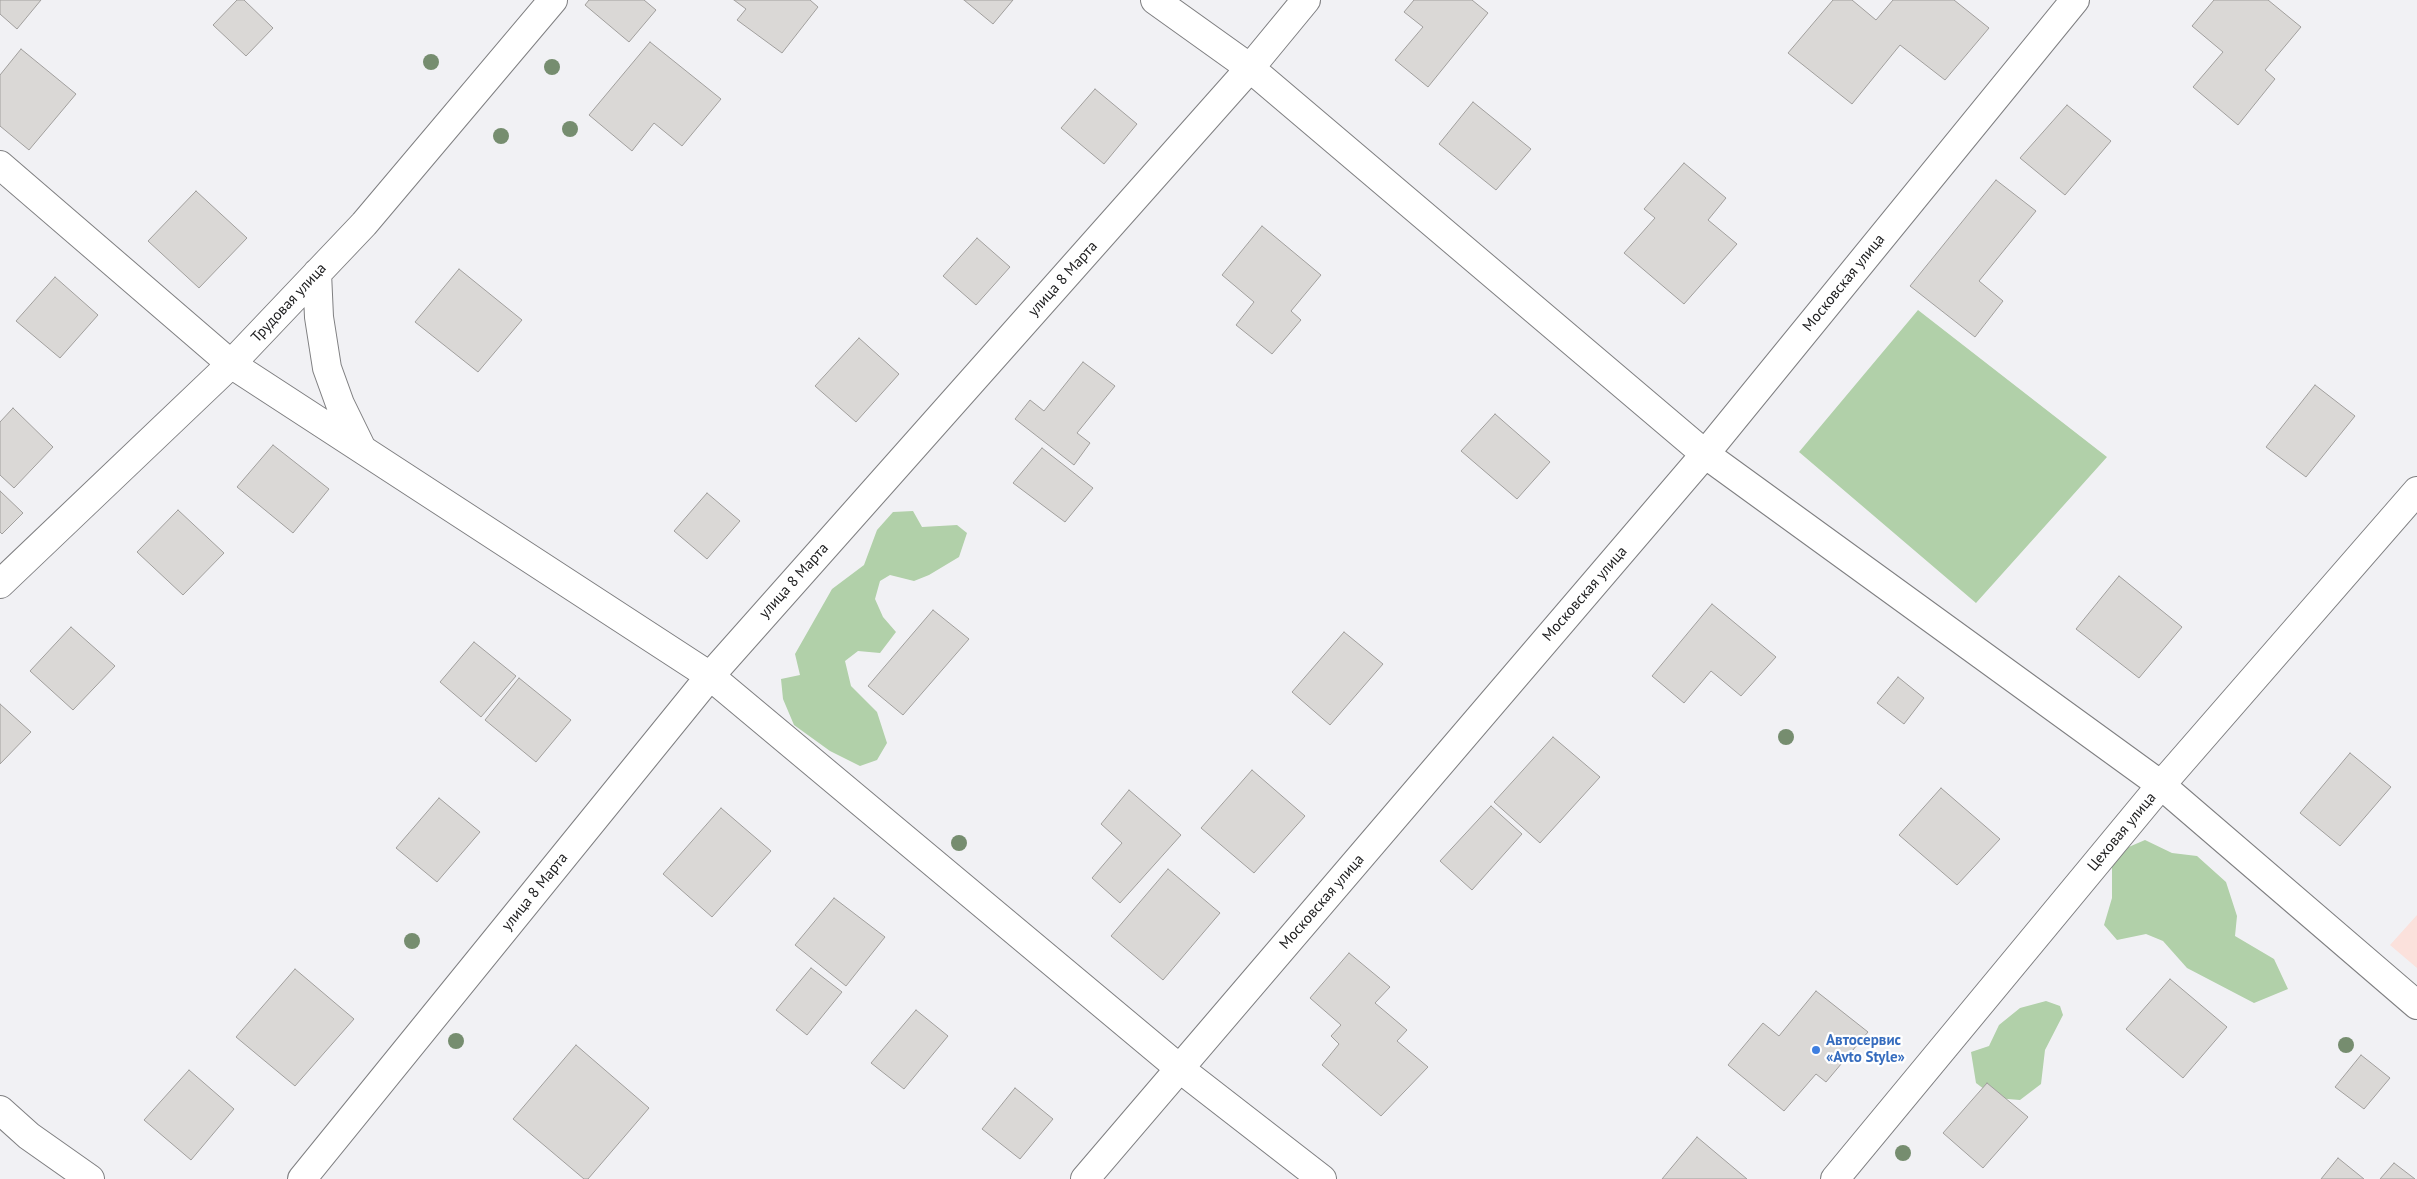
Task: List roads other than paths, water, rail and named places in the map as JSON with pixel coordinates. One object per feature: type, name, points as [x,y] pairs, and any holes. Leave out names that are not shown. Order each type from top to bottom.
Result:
[{"type":"street","name":"Трудовая улица","points":[[0,584],[231,364],[364,224],[554,0]]},
{"type":"street","points":[[1155,0],[1250,68],[1705,454],[2161,785],[2417,1005]]},
{"type":"street","name":"улица 8 Марта","points":[[302,1179],[710,676],[1250,68],[1306,0]]},
{"type":"street","name":"Московская улица","points":[[1085,1179],[1705,454],[2075,0]]},
{"type":"street","points":[[0,165],[231,364],[710,676],[1180,1068],[1322,1179]]},
{"type":"street","points":[[317,273],[319,317],[328,368],[340,404],[362,449]]},
{"type":"street","name":"Цеховая улица","points":[[1834,1179],[2161,785],[2417,491]]},
{"type":"street","points":[[0,1110],[29,1136],[90,1179]]},
{"type":"place","name":"Автосервис «Avto Style»","points":[[1816,1050]]}]
